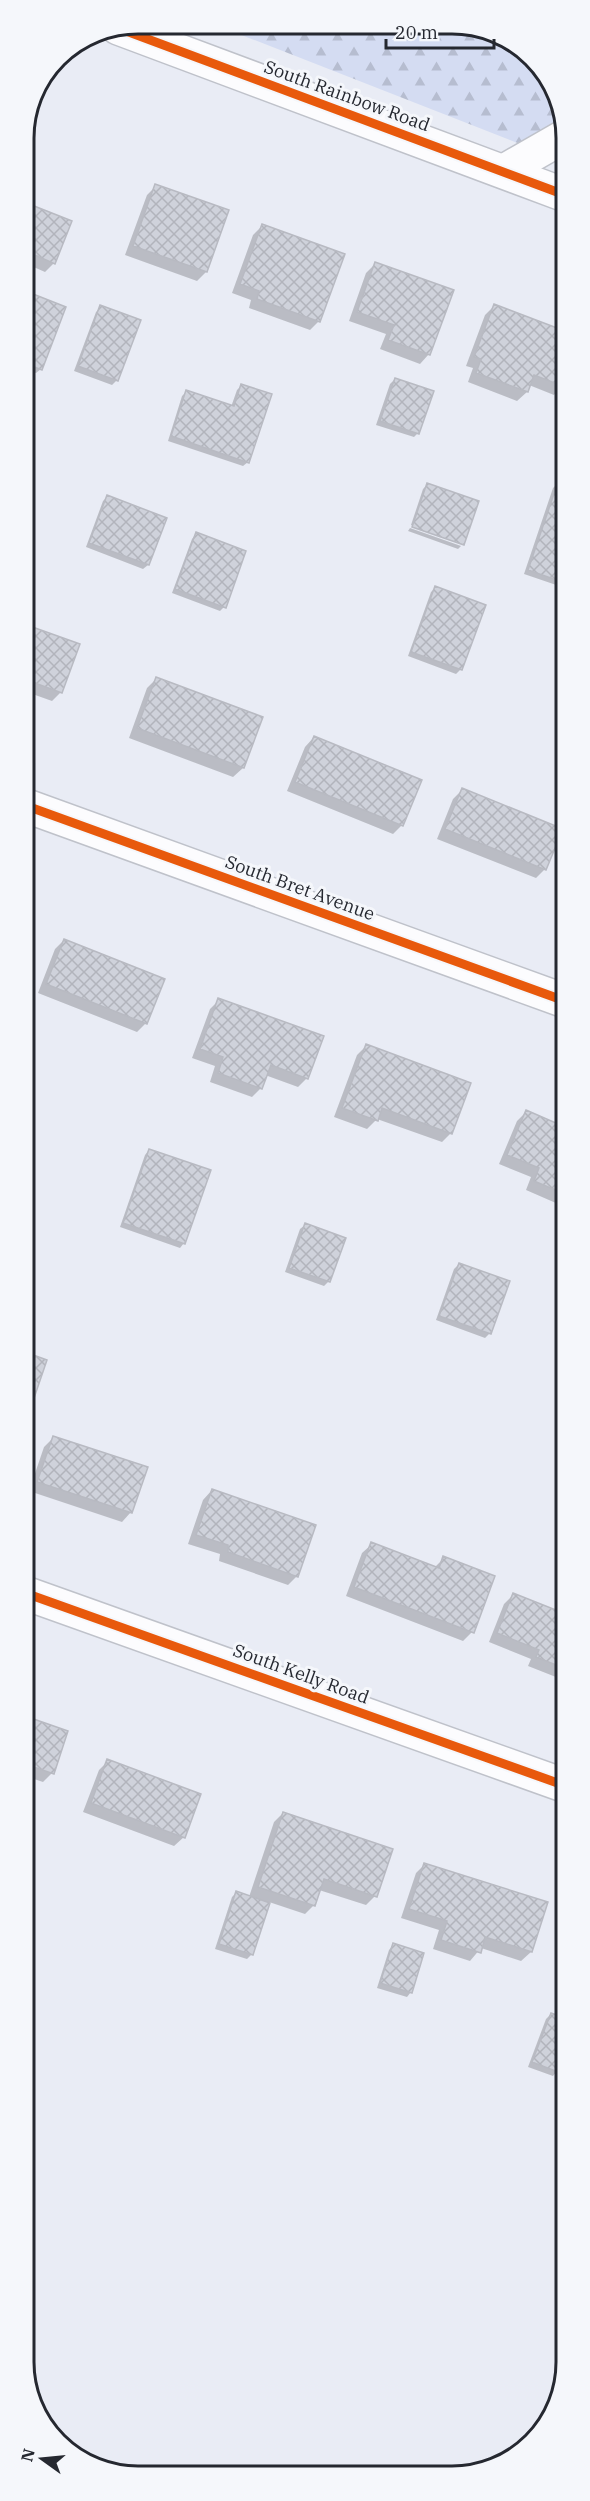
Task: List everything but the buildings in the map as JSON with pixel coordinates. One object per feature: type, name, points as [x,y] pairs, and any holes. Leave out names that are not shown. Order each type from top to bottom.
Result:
[{"type":"street","name":"South Rainbow Road","points":[[135,34],[556,191]]},
{"type":"street","points":[[504,171],[556,141]]},
{"type":"street","name":"South Bret Avenue","points":[[35,809],[556,998]]},
{"type":"street","name":"South Kelly Road","points":[[34,1596],[555,1782]]},
{"type":"green space","points":[[239,34],[451,34],[485,40],[503,48],[520,60],[538,81],[552,112],[555,125],[556,158]]},
{"type":"cycle path","points":[[135,34],[556,192]]},
{"type":"cycle path","points":[[35,809],[556,998]]},
{"type":"cycle path","points":[[34,1596],[555,1782]]}]
